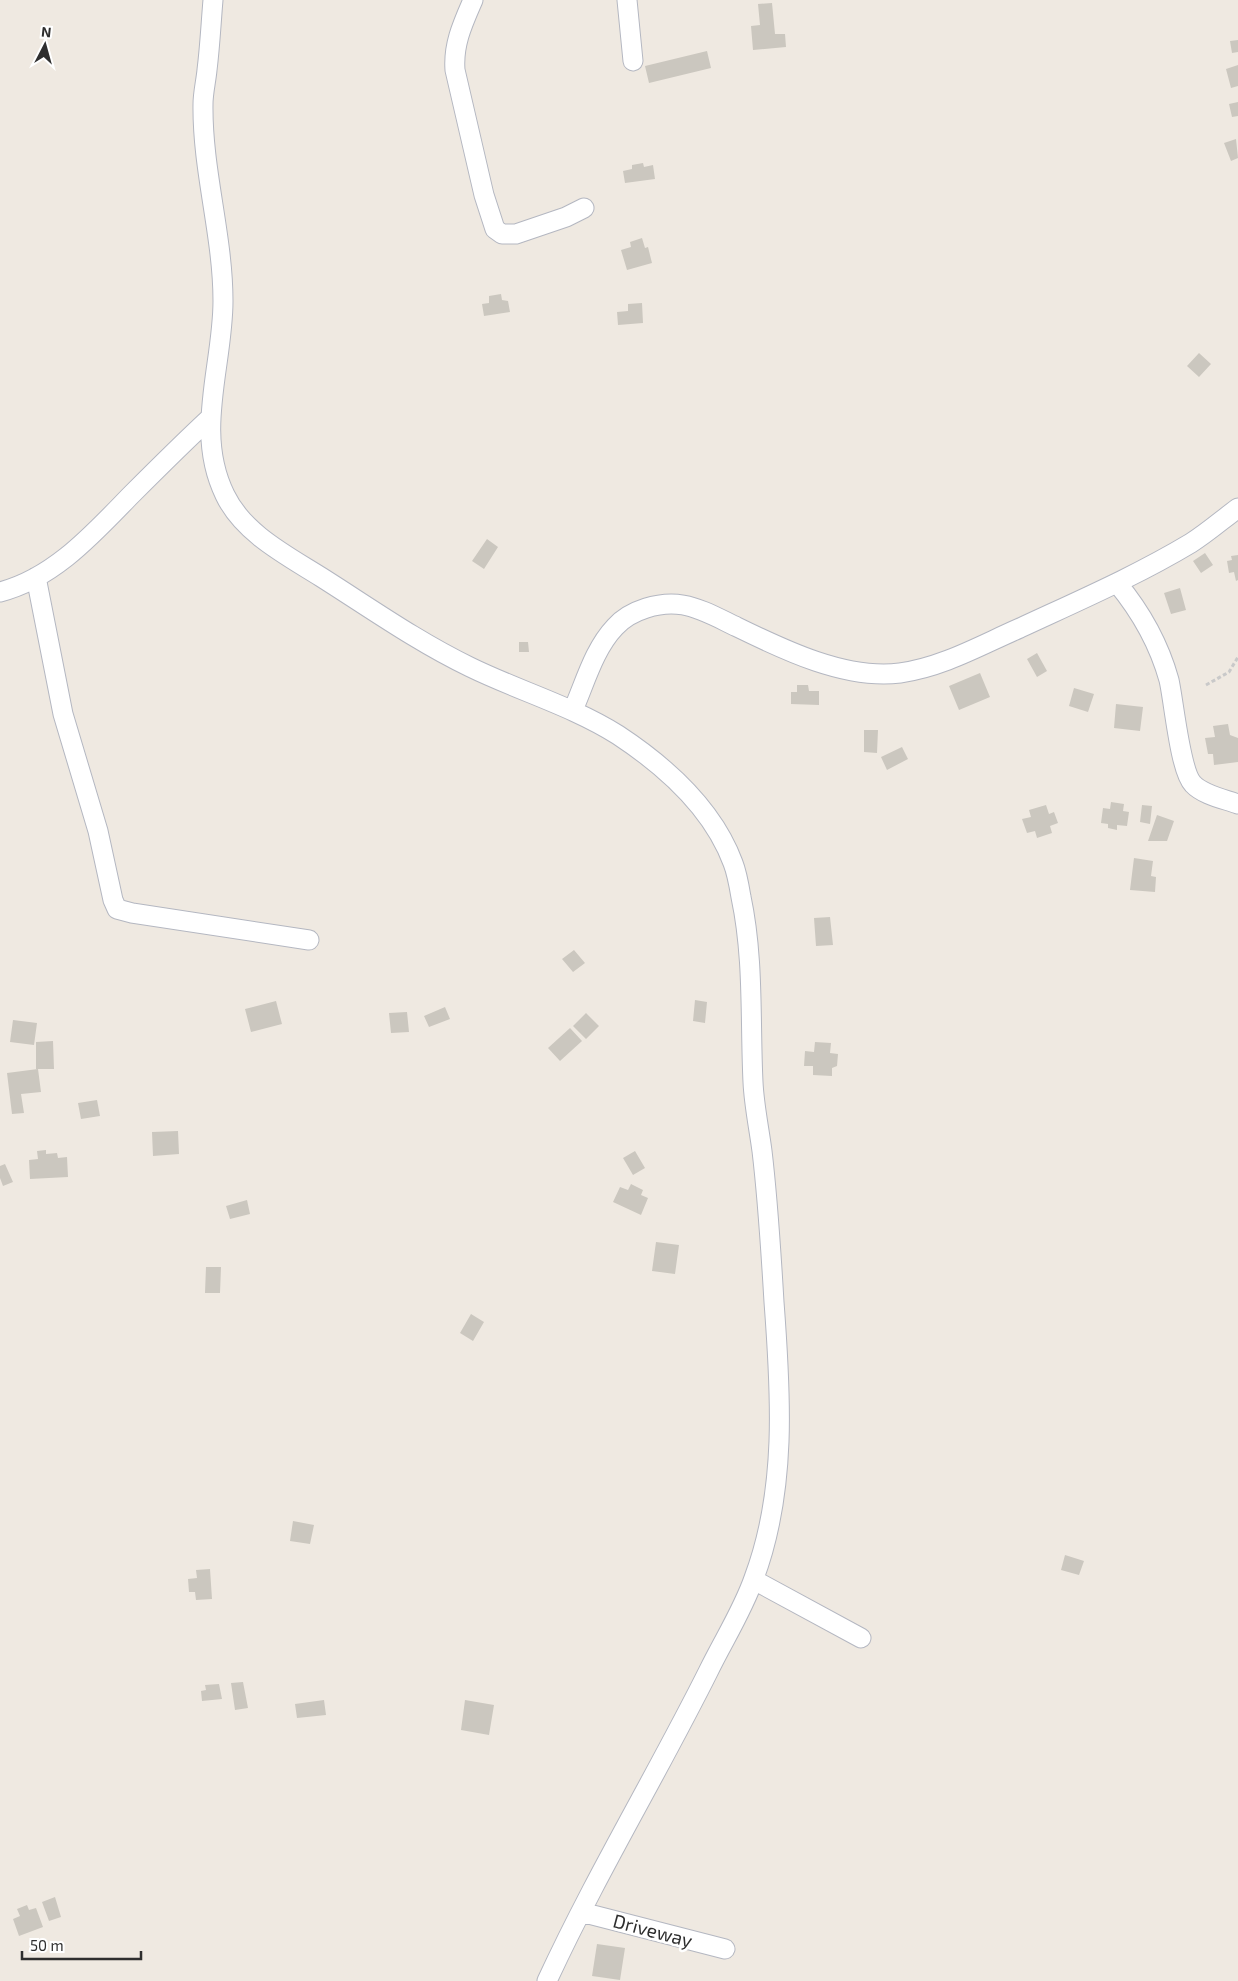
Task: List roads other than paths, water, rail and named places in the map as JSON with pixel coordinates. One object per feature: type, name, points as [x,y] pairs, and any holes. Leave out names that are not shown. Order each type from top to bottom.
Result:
[{"type":"street","points":[[213,0],[203,101],[207,163],[219,244],[223,295],[222,319],[211,398],[210,442],[217,476],[227,500],[235,512],[256,533],[285,555],[463,663],[516,688],[573,710],[632,745],[684,789],[718,830],[734,866],[748,931],[753,1087],[768,1209],[780,1394],[779,1449],[775,1499],[754,1580],[670,1748],[603,1868],[547,1981]]},
{"type":"street","points":[[473,0],[459,34],[454,55],[455,70],[494,229],[502,234],[516,234],[566,217],[584,208]]},
{"type":"street","points":[[627,0],[632,61]]},
{"type":"street","points":[[0,592],[36,577],[74,552],[210,418]]},
{"type":"street","points":[[573,710],[603,644],[614,627],[628,615],[645,608],[663,605],[683,605],[705,612],[753,635],[828,665],[868,672],[900,673],[954,658],[1117,583],[1193,542],[1238,508]]},
{"type":"street","points":[[36,577],[63,714],[98,831],[113,900],[117,909],[132,913],[309,940]]},
{"type":"street","points":[[1117,583],[1136,606],[1147,624],[1169,680],[1182,753],[1190,780],[1200,790],[1238,804]]},
{"type":"street","points":[[754,1580],[861,1638]]},
{"type":"street","name":"Driveway","points":[[581,1912],[725,1949]]}]
